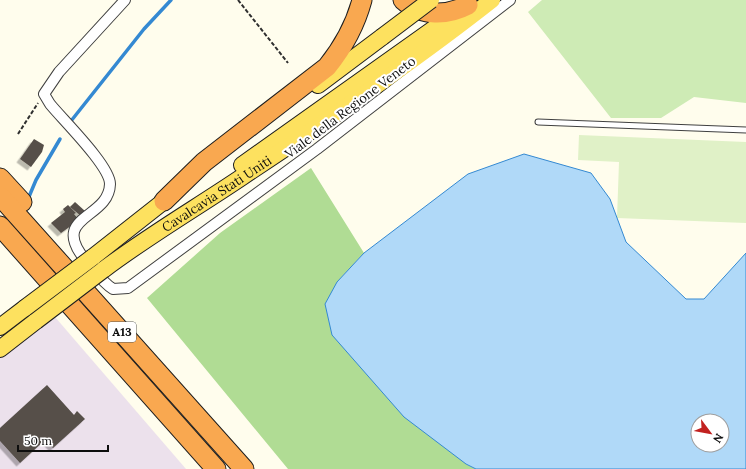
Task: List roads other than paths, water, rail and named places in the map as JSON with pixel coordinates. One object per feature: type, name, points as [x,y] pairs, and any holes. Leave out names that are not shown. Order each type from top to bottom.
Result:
[{"type":"highway","points":[[164,201],[204,162],[327,67],[339,53],[349,37],[357,18],[362,0]]},
{"type":"highway","points":[[403,0],[421,11],[438,14],[453,12],[471,2]]},
{"type":"highway","name":"A13","points":[[0,178],[51,234],[164,379]]},
{"type":"highway","name":"A13","points":[[0,196],[244,469]]},
{"type":"highway","name":"A13","points":[[0,226],[216,469]]},
{"type":"main road","name":"Cavalcavia Stati Uniti","points":[[0,327],[430,0]]},
{"type":"main road","name":"Cavalcavia Stati Uniti","points":[[0,348],[136,244],[306,135],[437,42],[492,0]]},
{"type":"main road","points":[[136,244],[182,207],[471,2]]},
{"type":"street","name":"Viale della Regione Veneto","points":[[125,0],[59,72],[44,94],[50,104],[102,164],[110,183],[108,193],[101,203],[75,227],[72,237],[77,250],[105,284],[113,289],[128,288],[317,149],[510,0]]},
{"type":"lane","points":[[538,122],[746,130]]},
{"type":"water","points":[[524,154],[591,173],[610,199],[626,242],[686,299],[704,299],[746,253],[746,469],[476,469],[466,464],[404,417],[332,335],[325,304],[337,282],[364,253],[468,174]]},
{"type":"waterway","points":[[71,121],[144,29],[171,0]]},
{"type":"waterway","points":[[28,199],[36,180],[60,139]]}]
